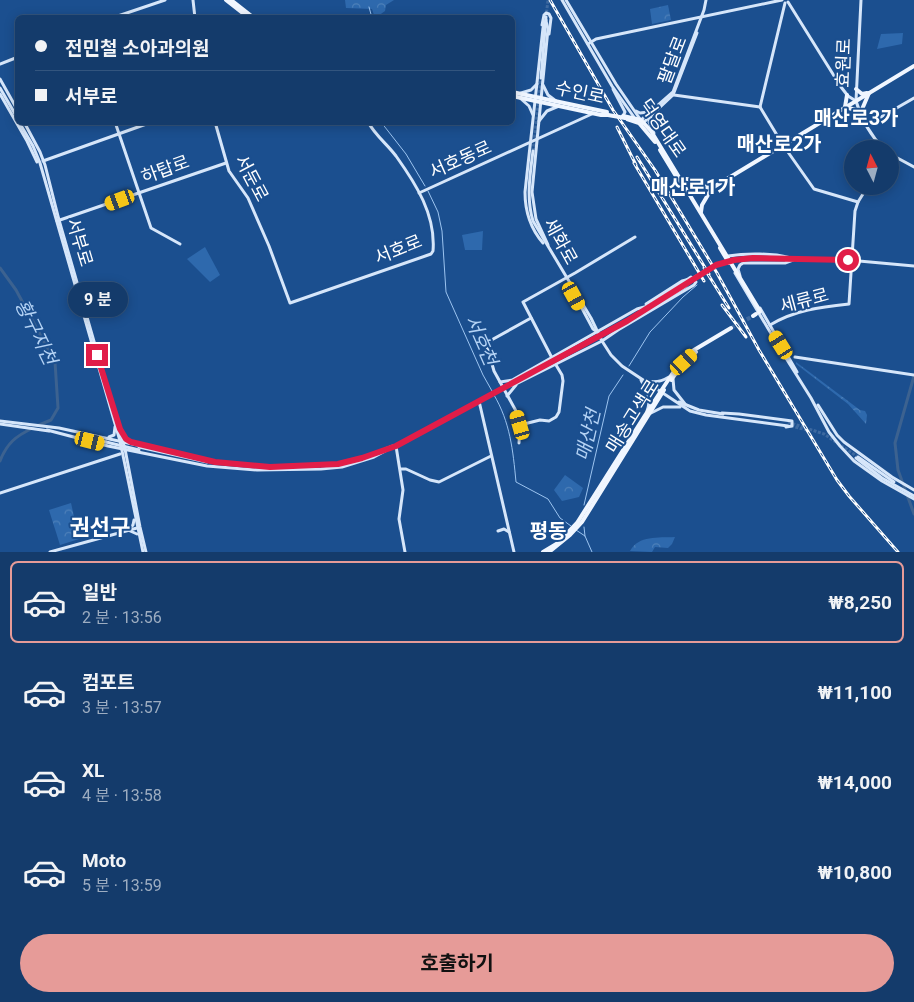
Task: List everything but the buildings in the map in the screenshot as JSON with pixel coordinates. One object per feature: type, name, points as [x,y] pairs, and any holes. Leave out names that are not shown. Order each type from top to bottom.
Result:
[{"type":"main road","points":[[121,15],[165,0]]},
{"type":"main road","points":[[193,0],[196,15]]},
{"type":"main road","points":[[226,0],[244,15]]},
{"type":"main road","points":[[231,0],[250,15]]},
{"type":"main road","name":"덕영대로","points":[[562,0],[640,121],[658,142],[680,181]]},
{"type":"main road","name":"덕영대로","points":[[566,0],[612,86],[655,141],[736,273],[759,315],[786,352],[794,369],[831,427],[844,442],[857,450],[898,486],[912,493]]},
{"type":"main road","name":"팔달로","points":[[652,114],[672,92],[702,17],[705,0]]},
{"type":"main road","name":"효원로","points":[[861,0],[856,101],[860,114],[877,140]]},
{"type":"main road","points":[[590,43],[596,39],[786,1]]},
{"type":"main road","points":[[786,1],[847,95],[856,101]]},
{"type":"main road","points":[[786,1],[760,107],[783,145],[814,189],[858,202]]},
{"type":"main road","points":[[542,90],[538,90],[537,83],[543,17],[545,14],[548,14],[550,16],[550,29],[536,140],[532,192],[533,207],[550,251]]},
{"type":"main road","points":[[541,78],[546,19]]},
{"type":"main road","points":[[546,19],[543,28],[532,142],[525,192],[526,210],[530,223],[550,251]]},
{"type":"main road","points":[[538,122],[547,111],[559,104],[548,95],[543,84],[548,29],[546,19]]},
{"type":"main road","name":"팔달로","points":[[640,121],[652,114],[674,95],[700,22]]},
{"type":"main road","points":[[0,64],[15,59]]},
{"type":"main road","points":[[702,214],[700,210],[712,188],[914,66]]},
{"type":"main road","points":[[0,79],[15,106]]},
{"type":"main road","points":[[515,94],[527,92],[537,83]]},
{"type":"main road","points":[[612,86],[625,112],[624,117]]},
{"type":"main road","points":[[0,87],[15,112]]},
{"type":"main road","points":[[856,89],[862,94],[869,93]]},
{"type":"main road","points":[[845,107],[852,108],[860,114],[869,93]]},
{"type":"main road","name":"서부로","points":[[0,94],[15,120]]},
{"type":"main road","points":[[515,94],[529,106],[533,121]]},
{"type":"main road","name":"수인로","points":[[515,94],[640,121]]},
{"type":"main road","points":[[674,95],[760,107]]},
{"type":"main road","points":[[845,107],[847,95]]},
{"type":"main road","points":[[867,125],[914,98]]},
{"type":"main road","name":"수인로","points":[[559,104],[594,113],[606,113]]},
{"type":"main road","points":[[633,110],[652,114],[649,122],[658,142]]},
{"type":"main road","name":"서호동로","points":[[421,192],[594,113],[606,113]]},
{"type":"main road","name":"서부로","points":[[18,125],[44,172]]},
{"type":"main road","name":"서부로","points":[[24,125],[40,152],[44,172]]},
{"type":"main road","name":"서부로","points":[[24,125],[39,153],[121,441],[144,552]]},
{"type":"main road","points":[[116,125],[151,228],[180,244]]},
{"type":"main road","points":[[43,161],[144,125]]},
{"type":"main road","name":"서둔로","points":[[216,125],[226,163],[235,181],[248,198],[290,302]]},
{"type":"main road","name":"서호로","points":[[290,302],[431,254],[434,251],[432,223],[421,192],[396,156],[370,125]]},
{"type":"main road","name":"세화로","points":[[533,151],[528,192],[533,221],[569,284],[572,285],[595,330],[611,355],[622,366],[675,401],[684,406],[706,415],[788,424],[684,406]]},
{"type":"main road","points":[[899,159],[914,167]]},
{"type":"main road","name":"하탑로","points":[[57,220],[226,163]]},
{"type":"main road","points":[[680,181],[692,180],[707,188],[712,188]]},
{"type":"main road","points":[[696,207],[704,201],[705,192],[701,184]]},
{"type":"main road","name":"세류로","points":[[769,327],[794,313],[831,305],[849,304],[855,211],[862,195]]},
{"type":"main road","name":"덕영대로","points":[[696,207],[728,256],[759,315]]},
{"type":"main road","name":"서부로","points":[[57,220],[120,429],[121,441]]},
{"type":"main road","points":[[552,358],[523,302],[635,237]]},
{"type":"main road","points":[[741,255],[741,261],[744,263]]},
{"type":"main road","points":[[728,256],[785,256],[794,259]]},
{"type":"main road","points":[[740,276],[738,267],[744,263],[785,263],[794,259]]},
{"type":"main road","points":[[0,422],[214,464],[264,467],[323,466],[343,463],[396,446],[627,321],[716,265],[734,260],[794,259],[852,260],[914,266]]},
{"type":"main road","name":"덕영대로","points":[[736,273],[740,276],[759,315]]},
{"type":"main road","points":[[618,330],[694,285],[696,282],[692,277],[648,306],[638,309]]},
{"type":"main road","points":[[595,330],[605,329],[682,281],[693,278]]},
{"type":"main road","points":[[500,382],[515,382],[602,341],[686,287],[693,278]]},
{"type":"main road","points":[[520,443],[520,425],[516,411],[494,371],[486,343],[531,318]]},
{"type":"main road","name":"덕영대로","points":[[769,327],[811,398],[828,432],[849,457],[912,493]]},
{"type":"main road","points":[[595,330],[605,329]]},
{"type":"main road","name":"매송고색로","points":[[549,552],[578,524],[683,360],[694,350],[731,329]]},
{"type":"main road","points":[[507,396],[515,382],[552,358],[591,337],[595,330]]},
{"type":"main road","points":[[786,352],[824,361]]},
{"type":"main road","points":[[795,357],[912,375]]},
{"type":"main road","points":[[520,425],[540,420],[549,421],[556,417],[559,412],[563,381],[556,364]]},
{"type":"main road","points":[[641,379],[652,383],[660,382],[673,375]]},
{"type":"main road","points":[[673,375],[674,390],[684,406]]},
{"type":"main road","points":[[641,379],[649,395],[648,414]]},
{"type":"main road","points":[[479,401],[491,456],[516,551]]},
{"type":"main road","points":[[648,414],[663,407],[684,406]]},
{"type":"main road","points":[[722,413],[789,420],[793,424],[787,428],[741,419]]},
{"type":"main road","points":[[0,422],[14,422],[54,428],[107,442],[123,449],[139,449]]},
{"type":"main road","points":[[107,442],[113,436],[116,426]]},
{"type":"main road","points":[[120,429],[126,439],[139,449]]},
{"type":"main road","points":[[107,442],[121,441],[139,449]]},
{"type":"main road","points":[[107,442],[120,454],[126,464]]},
{"type":"main road","points":[[840,446],[846,448],[847,446],[844,442]]},
{"type":"main road","points":[[396,446],[403,490],[398,519],[405,552]]},
{"type":"main road","points":[[126,464],[131,454],[139,449]]},
{"type":"main road","points":[[849,457],[850,450],[857,450]]},
{"type":"main road","points":[[0,493],[120,454]]},
{"type":"main road","points":[[401,469],[406,469],[430,480],[440,482],[491,456]]},
{"type":"main road","points":[[857,458],[898,486]]},
{"type":"main road","name":"서부로","points":[[126,464],[134,515],[144,552]]},
{"type":"main road","points":[[128,530],[134,524],[134,515]]},
{"type":"main road","points":[[507,519],[516,551]]},
{"type":"main road","points":[[50,552],[138,527]]},
{"type":"main road","points":[[498,531],[506,529],[510,533]]},
{"type":"main road","points":[[128,530],[134,532],[139,537]]},
{"type":"main road","name":"매송고색로","points":[[543,552],[569,534]]},
{"type":"green space","points":[[345,0],[394,0],[386,5],[385,11],[379,15],[374,15],[372,9],[346,8]]},
{"type":"green space","points":[[668,5],[671,20],[652,24],[650,9]]},
{"type":"green space","points":[[903,33],[902,44],[877,49],[881,34]]},
{"type":"green space","points":[[483,231],[482,250],[465,250],[462,235]]},
{"type":"green space","points":[[205,247],[220,275],[210,282],[187,259]]},
{"type":"green space","points":[[796,362],[860,410],[865,411],[867,415],[866,424],[848,404],[796,364]]},
{"type":"green space","points":[[565,475],[583,488],[579,497],[562,501],[554,490]]},
{"type":"green space","points":[[71,503],[79,539],[60,545],[49,510]]},
{"type":"green space","points":[[675,537],[668,548],[655,547],[652,552],[630,551],[638,542],[649,538]]},
{"type":"waterway","name":"서호천","points":[[369,7],[371,15]]},
{"type":"waterway","name":"서호천","points":[[383,125],[406,154],[425,186]]},
{"type":"waterway","name":"서호천","points":[[428,191],[438,212],[442,231],[446,292],[492,391]]},
{"type":"waterway","name":"황구지천","points":[[0,268],[16,290],[55,362],[58,408],[51,420],[39,425]]},
{"type":"waterway","name":"매산천","points":[[629,366],[650,332],[697,285]]},
{"type":"waterway","name":"매산천","points":[[584,505],[609,396],[623,375]]},
{"type":"waterway","points":[[914,376],[895,443],[898,470],[914,514]]},
{"type":"waterway","name":"서호천","points":[[494,395],[507,426],[516,482],[548,499],[560,518],[571,526]]},
{"type":"waterway","name":"황구지천","points":[[0,461],[6,449],[13,441],[33,428]]},
{"type":"waterway","name":"서호천","points":[[584,527],[585,536]]},
{"type":"waterway","name":"서호천","points":[[576,530],[585,536],[592,552]]},
{"type":"tunnel","points":[[546,17],[548,0]]},
{"type":"tunnel","points":[[533,151],[541,78]]},
{"type":"tunnel","points":[[731,328],[753,316]]},
{"type":"tunnel","points":[[788,422],[824,434],[858,457]]},
{"type":"tunnel","points":[[791,426],[807,430]]},
{"type":"railway","points":[[550,0],[613,110],[655,170],[717,273],[759,350],[837,480],[898,552]]},
{"type":"railway","points":[[617,127],[636,165]]},
{"type":"railway","points":[[637,157],[709,274]]},
{"type":"railway","points":[[634,163],[704,281]]},
{"type":"railway","points":[[704,268],[729,308]]},
{"type":"railway","points":[[722,305],[746,337]]},
{"type":"district","name":"매산로3가","points":[[856,118]]},
{"type":"district","name":"매산로2가","points":[[779,144]]},
{"type":"district","name":"매산로1가","points":[[693,187]]},
{"type":"district","name":"권선구","points":[[100,527]]},
{"type":"district","name":"평동","points":[[548,531]]},
{"type":"route","points":[[97,355],[120,429],[126,439],[131,442],[215,462],[257,467],[323,466],[348,462],[396,446],[627,321],[716,265],[734,260],[753,258],[848,260]]}]
